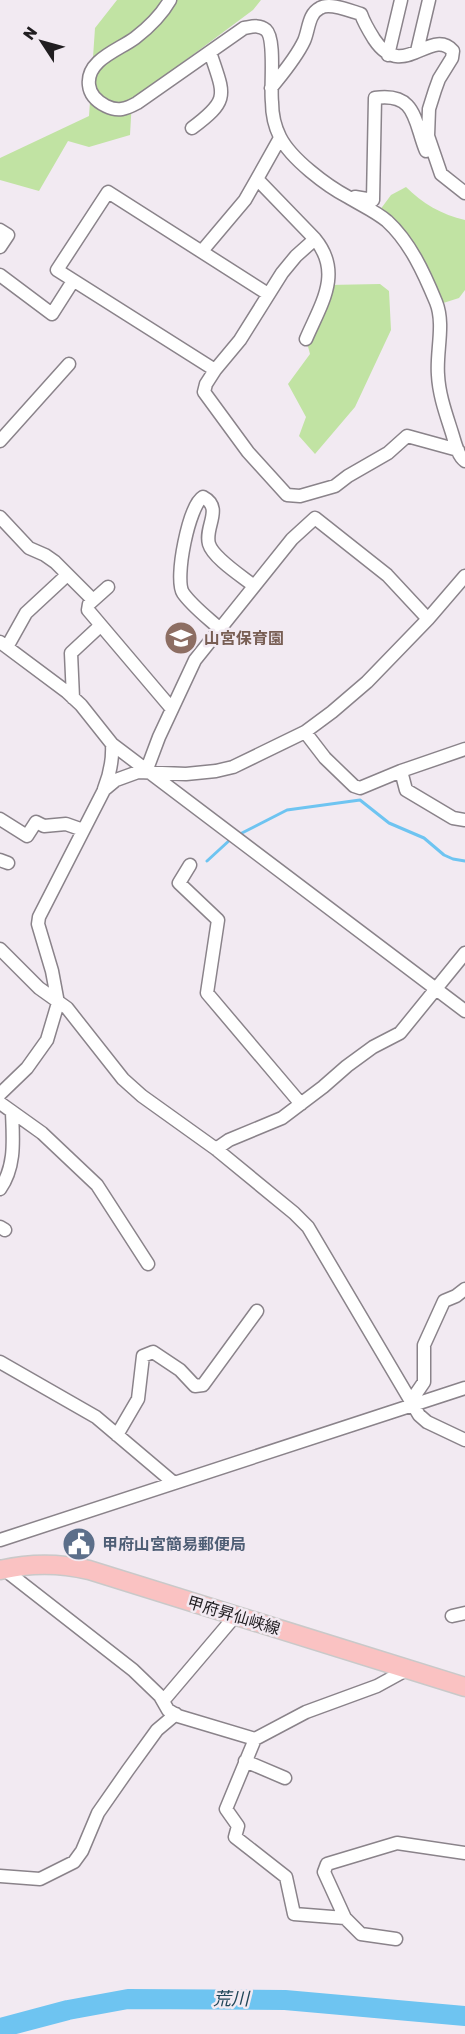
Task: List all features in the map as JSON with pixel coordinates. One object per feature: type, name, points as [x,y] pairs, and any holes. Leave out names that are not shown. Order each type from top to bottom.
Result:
[{"type":"main road","name":"甲府昇仙峡線","points":[[1,1568],[65,1564],[97,1572],[465,1687]]},
{"type":"street","points":[[170,0],[151,24],[97,63],[90,72],[89,88],[95,98],[111,109],[124,110],[244,28],[257,26],[266,30],[270,37],[273,113],[280,138],[297,160],[346,196],[385,219],[406,241],[437,305],[438,377],[443,405],[458,450],[465,461]]},
{"type":"street","points":[[388,55],[400,0]]},
{"type":"street","points":[[417,51],[429,0]]},
{"type":"street","points":[[271,88],[291,63],[304,41],[312,15],[319,8],[335,3],[361,14],[367,29],[380,48],[393,57],[403,57],[442,45],[450,47],[453,51],[452,58],[439,79],[429,109],[428,136],[441,174]]},
{"type":"street","points":[[192,128],[213,113],[221,98],[222,89],[210,52]]},
{"type":"street","points":[[346,196],[373,200],[375,99],[393,99],[414,111],[418,132],[433,166],[465,193]]},
{"type":"street","points":[[201,251],[239,208],[280,138]]},
{"type":"street","points":[[257,179],[324,250],[329,267],[328,285],[306,339]]},
{"type":"street","points":[[215,370],[57,270],[108,192],[268,294]]},
{"type":"street","points":[[0,230],[8,235],[0,247]]},
{"type":"street","points":[[315,239],[282,273],[240,340],[215,370],[204,392],[248,452],[287,495],[300,496],[335,486],[388,453],[407,436],[458,450]]},
{"type":"street","points":[[0,275],[52,314],[73,280]]},
{"type":"street","points":[[0,441],[69,364]]},
{"type":"street","points":[[220,629],[183,593],[180,585],[184,546],[194,507],[203,497],[212,505],[214,513],[208,544],[214,554],[254,586]]},
{"type":"street","points":[[0,517],[29,548],[45,555],[93,600]]},
{"type":"street","points":[[150,772],[172,709],[195,660],[292,539],[315,518],[387,575],[428,619]]},
{"type":"street","points":[[68,575],[26,613],[3,645],[74,698],[112,744],[465,1011]]},
{"type":"street","points":[[104,790],[116,780],[138,772],[186,774],[233,767],[306,732],[367,682],[428,619],[461,592],[465,576]]},
{"type":"street","points":[[108,587],[89,604],[88,610],[172,709]]},
{"type":"street","points":[[74,698],[71,653],[100,626]]},
{"type":"street","points":[[306,732],[325,758],[354,786],[360,788],[465,749]]},
{"type":"street","points":[[0,1095],[27,1068],[47,1040],[58,1003],[52,971],[38,924],[39,917],[104,790],[113,759],[112,744]]},
{"type":"street","points":[[401,771],[406,790],[453,818],[465,820]]},
{"type":"street","points":[[0,819],[27,836],[36,822],[45,826],[66,824],[83,830]]},
{"type":"street","points":[[190,865],[179,883],[218,920],[207,993],[301,1104]]},
{"type":"street","points":[[0,950],[39,988],[68,1008],[123,1079],[142,1096],[216,1149],[308,1227],[419,1415],[427,1422],[465,1440]]},
{"type":"street","points":[[216,1149],[229,1140],[282,1118],[373,1047],[400,1033],[465,953]]},
{"type":"street","points":[[0,1103],[42,1133],[97,1185],[148,1264]]},
{"type":"street","points":[[0,1189],[6,1181],[13,1155],[12,1112]]},
{"type":"street","points":[[412,1402],[424,1383],[424,1346],[444,1301],[465,1289]]},
{"type":"street","points":[[117,1435],[138,1399],[143,1356],[153,1352],[180,1370],[195,1386],[203,1385],[257,1311]]},
{"type":"street","points":[[0,1362],[96,1417],[174,1483]]},
{"type":"street","points":[[0,1540],[412,1402],[465,1388]]},
{"type":"street","points":[[1,1568],[133,1670],[163,1701],[168,1710],[255,1739]]},
{"type":"street","points":[[452,1616],[465,1613]]},
{"type":"street","points":[[163,1701],[236,1615]]},
{"type":"street","points":[[345,1918],[294,1914],[286,1877],[235,1837],[238,1826],[226,1809],[255,1739],[306,1712],[377,1686],[408,1669]]},
{"type":"street","points":[[0,1876],[40,1879],[74,1862],[82,1851],[98,1813],[157,1730],[176,1714]]},
{"type":"street","points":[[245,1761],[285,1778]]},
{"type":"street","points":[[396,1939],[361,1934],[345,1918],[324,1872],[327,1864],[397,1843],[465,1853]]},
{"type":"green space","points":[[117,0],[261,0],[253,10],[132,100],[130,135],[89,147],[68,141],[39,191],[0,180],[0,158],[89,116],[95,28]]},
{"type":"green space","points":[[406,187],[433,208],[465,220],[465,290],[459,298],[437,305],[413,256],[377,214],[391,195]]},
{"type":"green space","points":[[380,284],[389,291],[391,330],[355,407],[315,454],[299,436],[306,417],[288,384],[310,354],[306,339],[328,285]]},
{"type":"waterway","points":[[238,835],[287,810],[360,800],[389,823],[424,838],[444,855],[465,861]]},
{"type":"waterway","points":[[207,861],[232,838]]},
{"type":"waterway","name":"荒川","points":[[0,2028],[68,2010],[128,1999],[285,2000],[465,2016]]},
{"type":"place","name":"山宮保育園","points":[[181,638]]},
{"type":"place","name":"甲府山宮簡易郵便局","points":[[79,1544]]}]
